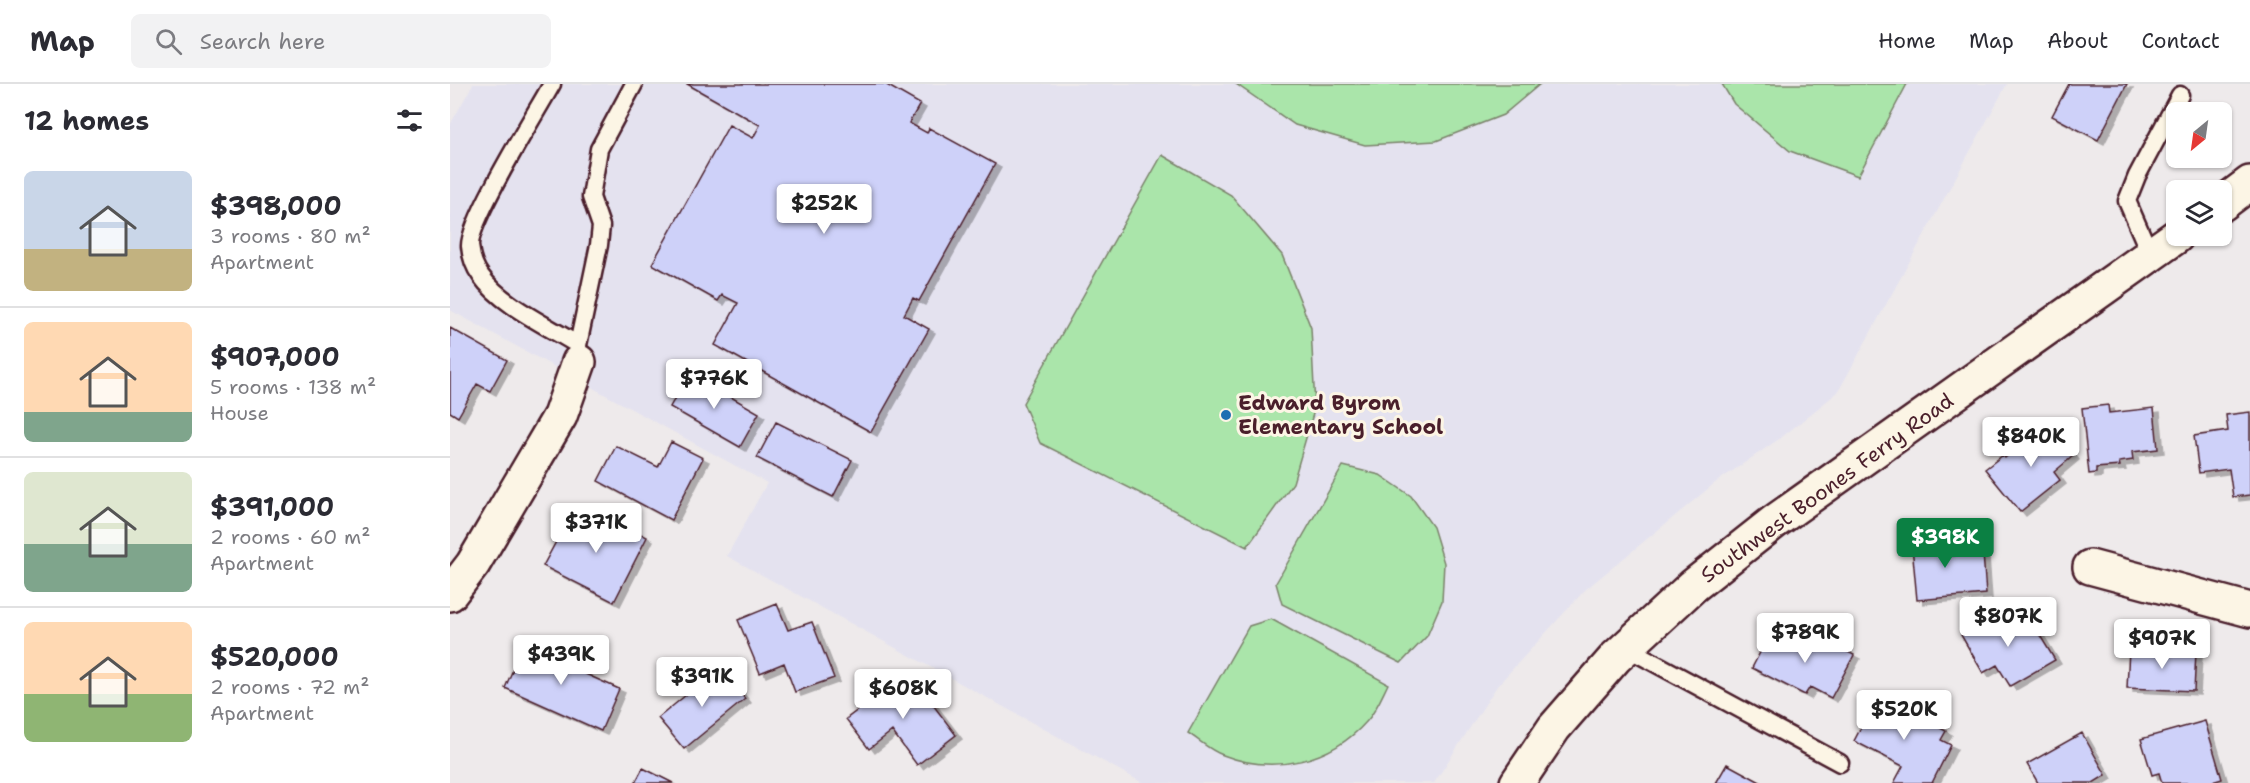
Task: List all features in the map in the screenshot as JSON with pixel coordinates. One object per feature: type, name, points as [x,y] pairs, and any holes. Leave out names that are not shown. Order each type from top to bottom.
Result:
[{"type":"main road","points":[[2232,196],[2250,183]]},
{"type":"main road","name":"Southwest Boones Ferry Road","points":[[1517,783],[1554,728],[1625,647],[1693,586],[1774,522],[2166,243]]},
{"type":"main road","points":[[450,594],[473,564],[560,416],[579,353]]},
{"type":"main road","points":[[2090,567],[2250,610]]},
{"type":"lane","points":[[552,84],[477,218],[470,246],[474,266],[482,278],[509,303],[579,353],[600,245],[601,226],[591,197],[599,149],[634,84]]},
{"type":"lane","points":[[2150,254],[2127,201],[2137,176],[2180,95]]},
{"type":"lane","points":[[1625,647],[1840,763]]},
{"type":"shaded area","name":"Edward Byrom Elementary School","points":[[473,84],[2007,84],[1838,392],[1782,437],[1715,483],[1585,590],[1497,686],[1434,783],[1143,783],[727,556],[767,483],[450,310],[450,125]]},
{"type":"green space","points":[[1236,84],[1540,84],[1503,115],[1436,141],[1365,145],[1295,125]]},
{"type":"green space","points":[[1722,84],[1907,84],[1858,176],[1790,151],[1734,104]]},
{"type":"green space","points":[[1162,155],[1231,195],[1282,255],[1311,328],[1315,407],[1293,483],[1247,547],[1040,443],[1023,403]]},
{"type":"green space","points":[[1343,466],[1380,475],[1411,496],[1433,527],[1444,563],[1442,601],[1427,636],[1401,663],[1282,604],[1276,583]]},
{"type":"green space","points":[[1271,619],[1388,684],[1370,717],[1353,735],[1319,755],[1281,764],[1242,761],[1223,755],[1188,733],[1249,626]]},
{"type":"building","points":[[687,84],[885,84],[920,104],[909,123],[927,133],[929,128],[995,164],[919,301],[913,298],[904,315],[929,329],[871,432],[715,345],[738,303],[722,295],[718,301],[652,264],[729,125],[753,138],[760,125]]},
{"type":"building","points":[[2069,84],[2127,84],[2098,140],[2052,116]]},
{"type":"building","points":[[450,328],[507,360],[490,391],[477,384],[458,417],[450,412]]},
{"type":"building","points":[[689,373],[759,413],[740,447],[670,407]]},
{"type":"building","points":[[2108,405],[2109,413],[2154,408],[2158,449],[2132,452],[2133,460],[2119,462],[2120,466],[2096,468],[2096,473],[2089,474],[2082,408]]},
{"type":"building","points":[[2250,412],[2250,495],[2233,497],[2229,469],[2199,473],[2194,436],[2228,431],[2226,415]]},
{"type":"building","points":[[776,422],[852,460],[833,497],[757,458]]},
{"type":"building","points":[[2047,423],[2073,456],[2054,472],[2060,480],[2020,512],[1985,469],[2003,455],[2005,458]]},
{"type":"building","points":[[671,442],[703,458],[671,520],[598,481],[616,446],[658,467]]},
{"type":"building","points":[[587,506],[647,537],[614,602],[543,566],[565,525],[575,530]]},
{"type":"building","points":[[1948,532],[1950,556],[1983,553],[1986,594],[1917,600],[1911,535]]},
{"type":"building","points":[[777,604],[788,630],[812,622],[834,678],[795,692],[784,663],[760,673],[738,620]]},
{"type":"building","points":[[2003,610],[2017,633],[2033,624],[2055,660],[2010,686],[1997,665],[1983,673],[1961,635]]},
{"type":"building","points":[[1805,630],[1854,655],[1831,698],[1810,687],[1805,695],[1752,668],[1768,637],[1794,651]]},
{"type":"building","points":[[526,639],[582,664],[579,671],[619,689],[601,731],[505,688]]},
{"type":"building","points":[[2129,649],[2196,652],[2194,691],[2127,688]]},
{"type":"building","points":[[720,667],[745,699],[684,749],[658,718]]},
{"type":"building","points":[[908,672],[956,735],[917,765],[892,731],[869,749],[846,719]]},
{"type":"building","points":[[1878,695],[1946,731],[1941,740],[1951,745],[1932,783],[1894,783],[1903,766],[1854,741]]},
{"type":"building","points":[[2205,721],[2222,779],[2209,783],[2162,783],[2159,773],[2152,775],[2141,739]]},
{"type":"building","points":[[2082,733],[2106,775],[2093,783],[2038,783],[2027,764]]},
{"type":"building","points":[[1727,764],[1762,783],[1716,783]]},
{"type":"building","points":[[643,768],[673,783],[635,783]]},
{"type":"place","name":"Edward Byrom Elementary School","points":[[1226,415]]}]
